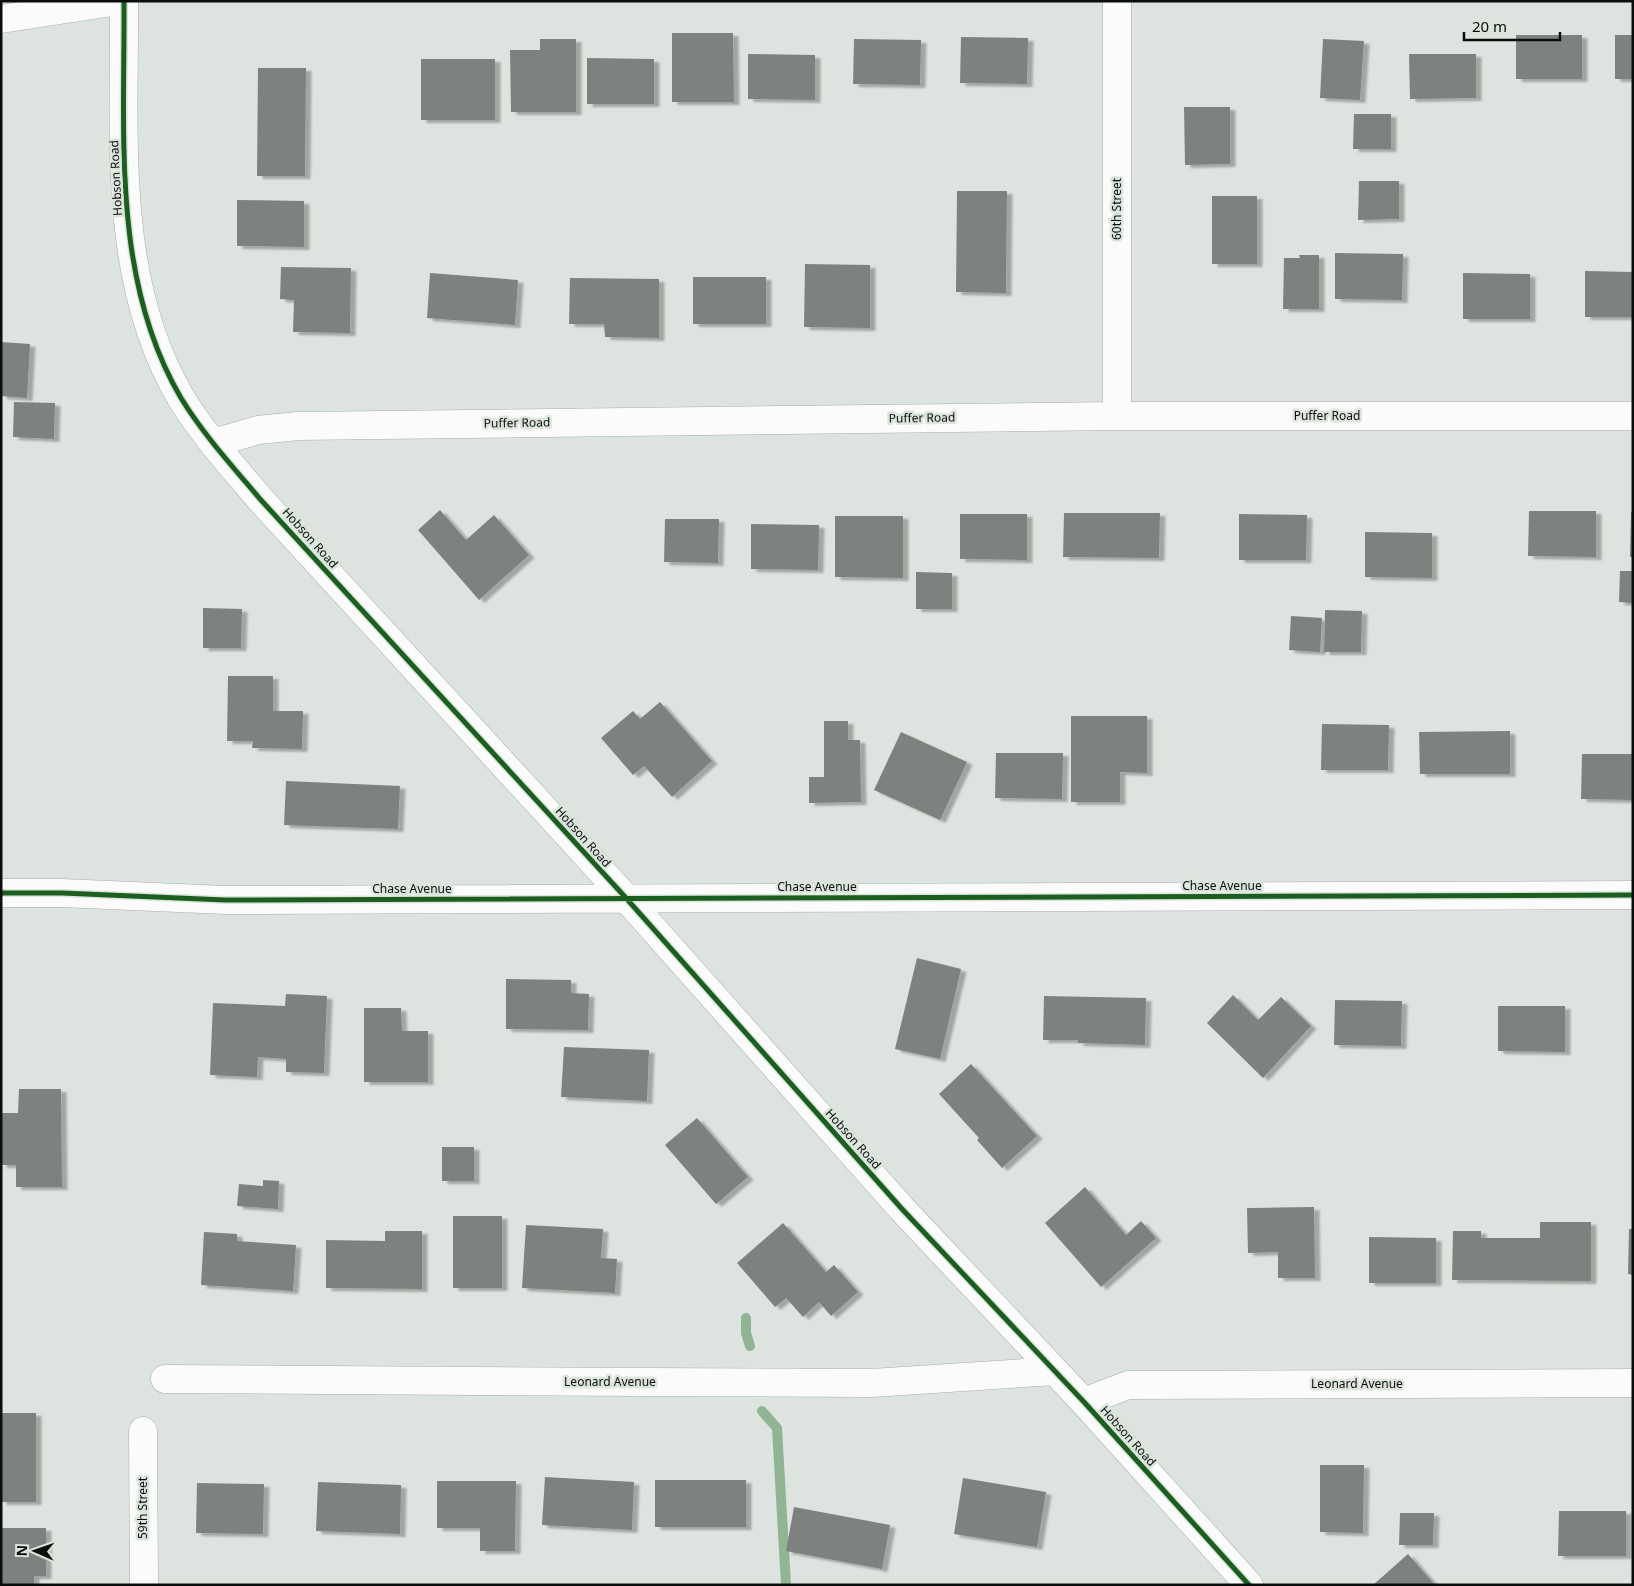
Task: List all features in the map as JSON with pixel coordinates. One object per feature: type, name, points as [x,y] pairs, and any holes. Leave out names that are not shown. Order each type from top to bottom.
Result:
[{"type":"street","points":[[1,19],[119,1]]},
{"type":"street","name":"Hobson Road","points":[[124,1],[124,185],[131,246],[140,298],[161,357],[181,398],[214,443],[260,499],[626,898],[902,1209],[1084,1402],[1249,1585]]},
{"type":"street","name":"60th Street","points":[[1116,416],[1117,1]]},
{"type":"street","name":"Puffer Road","points":[[214,443],[258,430],[298,426],[1116,416],[1633,416]]},
{"type":"street","name":"Chase Avenue","points":[[1,893],[62,893],[225,900],[1633,895]]},
{"type":"street","name":"Leonard Avenue","points":[[165,1379],[872,1382],[1055,1371]]},
{"type":"street","name":"Leonard Avenue","points":[[1084,1402],[1128,1386],[1633,1383]]},
{"type":"street","name":"59th Street","points":[[143,1431],[144,1585]]},
{"type":"building","points":[[672,33],[733,33],[734,102],[672,102]]},
{"type":"building","points":[[1516,35],[1582,35],[1582,79],[1516,79]]},
{"type":"building","points":[[1615,35],[1633,35],[1633,79],[1615,79]]},
{"type":"building","points":[[961,37],[1028,38],[1027,84],[960,83]]},
{"type":"building","points":[[540,39],[576,39],[576,112],[511,112],[510,50],[540,50]]},
{"type":"building","points":[[854,39],[921,40],[920,85],[853,84]]},
{"type":"building","points":[[1323,39],[1364,41],[1360,100],[1320,98]]},
{"type":"building","points":[[748,54],[815,55],[815,100],[748,99]]},
{"type":"building","points":[[1409,54],[1476,54],[1476,98],[1410,99]]},
{"type":"building","points":[[587,58],[654,59],[654,104],[587,104]]},
{"type":"building","points":[[421,59],[495,59],[495,120],[421,120]]},
{"type":"building","points":[[258,68],[306,68],[305,176],[257,176]]},
{"type":"building","points":[[1184,107],[1230,107],[1230,164],[1185,165]]},
{"type":"building","points":[[1354,114],[1391,114],[1391,149],[1353,149]]},
{"type":"building","points":[[1359,181],[1399,181],[1399,219],[1358,220]]},
{"type":"building","points":[[957,191],[1007,191],[1006,293],[956,292]]},
{"type":"building","points":[[1212,196],[1257,196],[1257,264],[1212,264]]},
{"type":"building","points":[[237,200],[304,201],[304,247],[237,246]]},
{"type":"building","points":[[1335,253],[1403,254],[1402,300],[1335,299]]},
{"type":"building","points":[[1299,255],[1319,255],[1319,309],[1283,309],[1284,258],[1300,258]]},
{"type":"building","points":[[805,264],[870,265],[870,328],[804,327]]},
{"type":"building","points":[[281,267],[351,268],[350,333],[293,332],[294,300],[280,299]]},
{"type":"building","points":[[1585,271],[1633,272],[1633,317],[1585,317]]},
{"type":"building","points":[[430,273],[518,280],[515,325],[427,318]]},
{"type":"building","points":[[1463,273],[1530,274],[1530,319],[1463,319]]},
{"type":"building","points":[[693,277],[766,277],[766,324],[693,324]]},
{"type":"building","points":[[570,278],[659,279],[659,338],[605,337],[604,324],[569,324]]},
{"type":"building","points":[[1,342],[30,344],[27,398],[1,396]]},
{"type":"building","points":[[14,402],[55,403],[54,439],[13,437]]},
{"type":"building","points":[[440,510],[466,540],[494,515],[529,555],[479,600],[418,530]]},
{"type":"building","points":[[1529,511],[1596,511],[1596,557],[1528,556]]},
{"type":"building","points":[[1631,512],[1633,512],[1633,557],[1630,557]]},
{"type":"building","points":[[1064,513],[1160,513],[1159,558],[1063,557]]},
{"type":"building","points":[[960,514],[1027,514],[1027,560],[960,559]]},
{"type":"building","points":[[1239,514],[1307,515],[1306,560],[1239,560]]},
{"type":"building","points":[[835,516],[903,516],[903,578],[835,577]]},
{"type":"building","points":[[665,519],[719,519],[718,563],[664,562]]},
{"type":"building","points":[[751,524],[819,525],[818,570],[751,569]]},
{"type":"building","points":[[1365,532],[1432,533],[1432,578],[1365,577]]},
{"type":"building","points":[[1620,571],[1633,571],[1633,603],[1619,602]]},
{"type":"building","points":[[916,572],[952,573],[952,609],[916,609]]},
{"type":"building","points":[[203,608],[242,609],[241,648],[203,648]]},
{"type":"building","points":[[1325,610],[1362,611],[1361,652],[1324,652]]},
{"type":"building","points":[[1291,616],[1322,618],[1320,652],[1289,650]]},
{"type":"building","points":[[228,676],[273,676],[273,711],[303,711],[302,749],[252,748],[253,741],[227,741]]},
{"type":"building","points":[[660,702],[712,761],[672,797],[644,766],[633,775],[601,738],[633,711],[640,719]]},
{"type":"building","points":[[1071,716],[1147,716],[1147,773],[1120,772],[1120,802],[1071,802]]},
{"type":"building","points":[[824,721],[848,721],[848,740],[860,740],[861,802],[809,803],[809,777],[824,777]]},
{"type":"building","points":[[1322,724],[1389,725],[1388,770],[1321,770]]},
{"type":"building","points":[[1510,731],[1510,774],[1420,774],[1419,732]]},
{"type":"building","points":[[901,732],[967,762],[940,820],[874,790]]},
{"type":"building","points":[[996,753],[1063,753],[1062,799],[995,798]]},
{"type":"building","points":[[1582,754],[1633,754],[1633,800],[1581,799]]},
{"type":"building","points":[[286,781],[400,786],[398,829],[284,825]]},
{"type":"building","points":[[917,958],[961,969],[940,1059],[895,1049]]},
{"type":"building","points":[[506,979],[571,980],[571,993],[589,994],[588,1030],[506,1029]]},
{"type":"building","points":[[286,994],[327,996],[324,1073],[286,1072],[286,1059],[258,1057],[257,1077],[210,1075],[213,1003],[285,1006]]},
{"type":"building","points":[[1233,995],[1258,1020],[1281,997],[1311,1026],[1263,1078],[1207,1023]]},
{"type":"building","points":[[1044,996],[1146,998],[1145,1045],[1078,1043],[1078,1040],[1043,1040]]},
{"type":"building","points":[[1335,1000],[1402,1001],[1401,1046],[1334,1045]]},
{"type":"building","points":[[1498,1006],[1565,1006],[1565,1052],[1498,1051]]},
{"type":"building","points":[[364,1008],[401,1008],[402,1031],[428,1031],[428,1082],[364,1082]]},
{"type":"building","points":[[564,1047],[649,1050],[647,1101],[561,1097]]},
{"type":"building","points":[[971,1064],[1037,1136],[1002,1168],[977,1140],[979,1138],[939,1094]]},
{"type":"building","points":[[19,1089],[61,1089],[62,1187],[16,1187],[16,1165],[1,1165],[1,1113],[18,1113]]},
{"type":"building","points":[[697,1118],[748,1177],[716,1204],[665,1145]]},
{"type":"building","points":[[442,1147],[474,1147],[474,1181],[442,1181]]},
{"type":"building","points":[[263,1180],[279,1181],[278,1209],[237,1206],[239,1184],[263,1186]]},
{"type":"building","points":[[1085,1187],[1126,1235],[1141,1221],[1156,1238],[1101,1287],[1045,1223]]},
{"type":"building","points":[[1314,1207],[1315,1278],[1278,1278],[1278,1252],[1248,1253],[1247,1208]]},
{"type":"building","points":[[453,1216],[502,1216],[502,1288],[453,1288]]},
{"type":"building","points":[[1540,1222],[1591,1222],[1591,1281],[1452,1280],[1453,1231],[1481,1231],[1481,1238],[1540,1238]]},
{"type":"building","points":[[783,1223],[826,1272],[834,1265],[858,1292],[831,1316],[819,1302],[803,1317],[786,1298],[775,1307],[737,1263]]},
{"type":"building","points":[[526,1225],[603,1229],[601,1258],[617,1259],[615,1293],[522,1288]]},
{"type":"building","points":[[1629,1229],[1633,1229],[1633,1275],[1628,1274]]},
{"type":"building","points":[[385,1231],[422,1231],[422,1289],[326,1288],[326,1240],[385,1241]]},
{"type":"building","points":[[204,1232],[237,1234],[237,1241],[296,1245],[293,1291],[201,1285]]},
{"type":"building","points":[[1369,1237],[1436,1238],[1436,1283],[1369,1283]]},
{"type":"building","points":[[1,1413],[36,1413],[36,1502],[1,1502]]},
{"type":"building","points":[[1320,1465],[1364,1465],[1363,1533],[1320,1532]]},
{"type":"building","points":[[545,1477],[634,1482],[632,1530],[542,1525]]},
{"type":"building","points":[[963,1478],[1046,1492],[1037,1547],[954,1534]]},
{"type":"building","points":[[655,1480],[746,1480],[746,1527],[655,1527]]},
{"type":"building","points":[[437,1481],[516,1481],[515,1551],[480,1551],[480,1528],[437,1528]]},
{"type":"building","points":[[318,1482],[401,1485],[400,1534],[316,1531]]},
{"type":"building","points":[[197,1483],[264,1484],[263,1534],[196,1533]]},
{"type":"building","points":[[794,1507],[890,1525],[882,1569],[786,1551]]},
{"type":"building","points":[[1559,1511],[1626,1511],[1626,1556],[1558,1556]]},
{"type":"building","points":[[1400,1513],[1434,1513],[1433,1545],[1399,1545]]},
{"type":"building","points":[[1,1528],[46,1528],[46,1576],[34,1576],[34,1585],[1,1585]]},
{"type":"building","points":[[1408,1554],[1435,1585],[1373,1585]]},
{"type":"waterway","points":[[746,1318],[746,1333],[750,1346]]},
{"type":"waterway","points":[[762,1411],[777,1428],[786,1585]]},
{"type":"cycle path","points":[[124,1],[124,154],[132,255],[143,304],[158,352],[181,398],[199,424],[260,499],[626,898],[902,1209],[1084,1402],[1249,1585]]},
{"type":"cycle path","points":[[1,893],[62,893],[225,900],[1633,895]]}]
